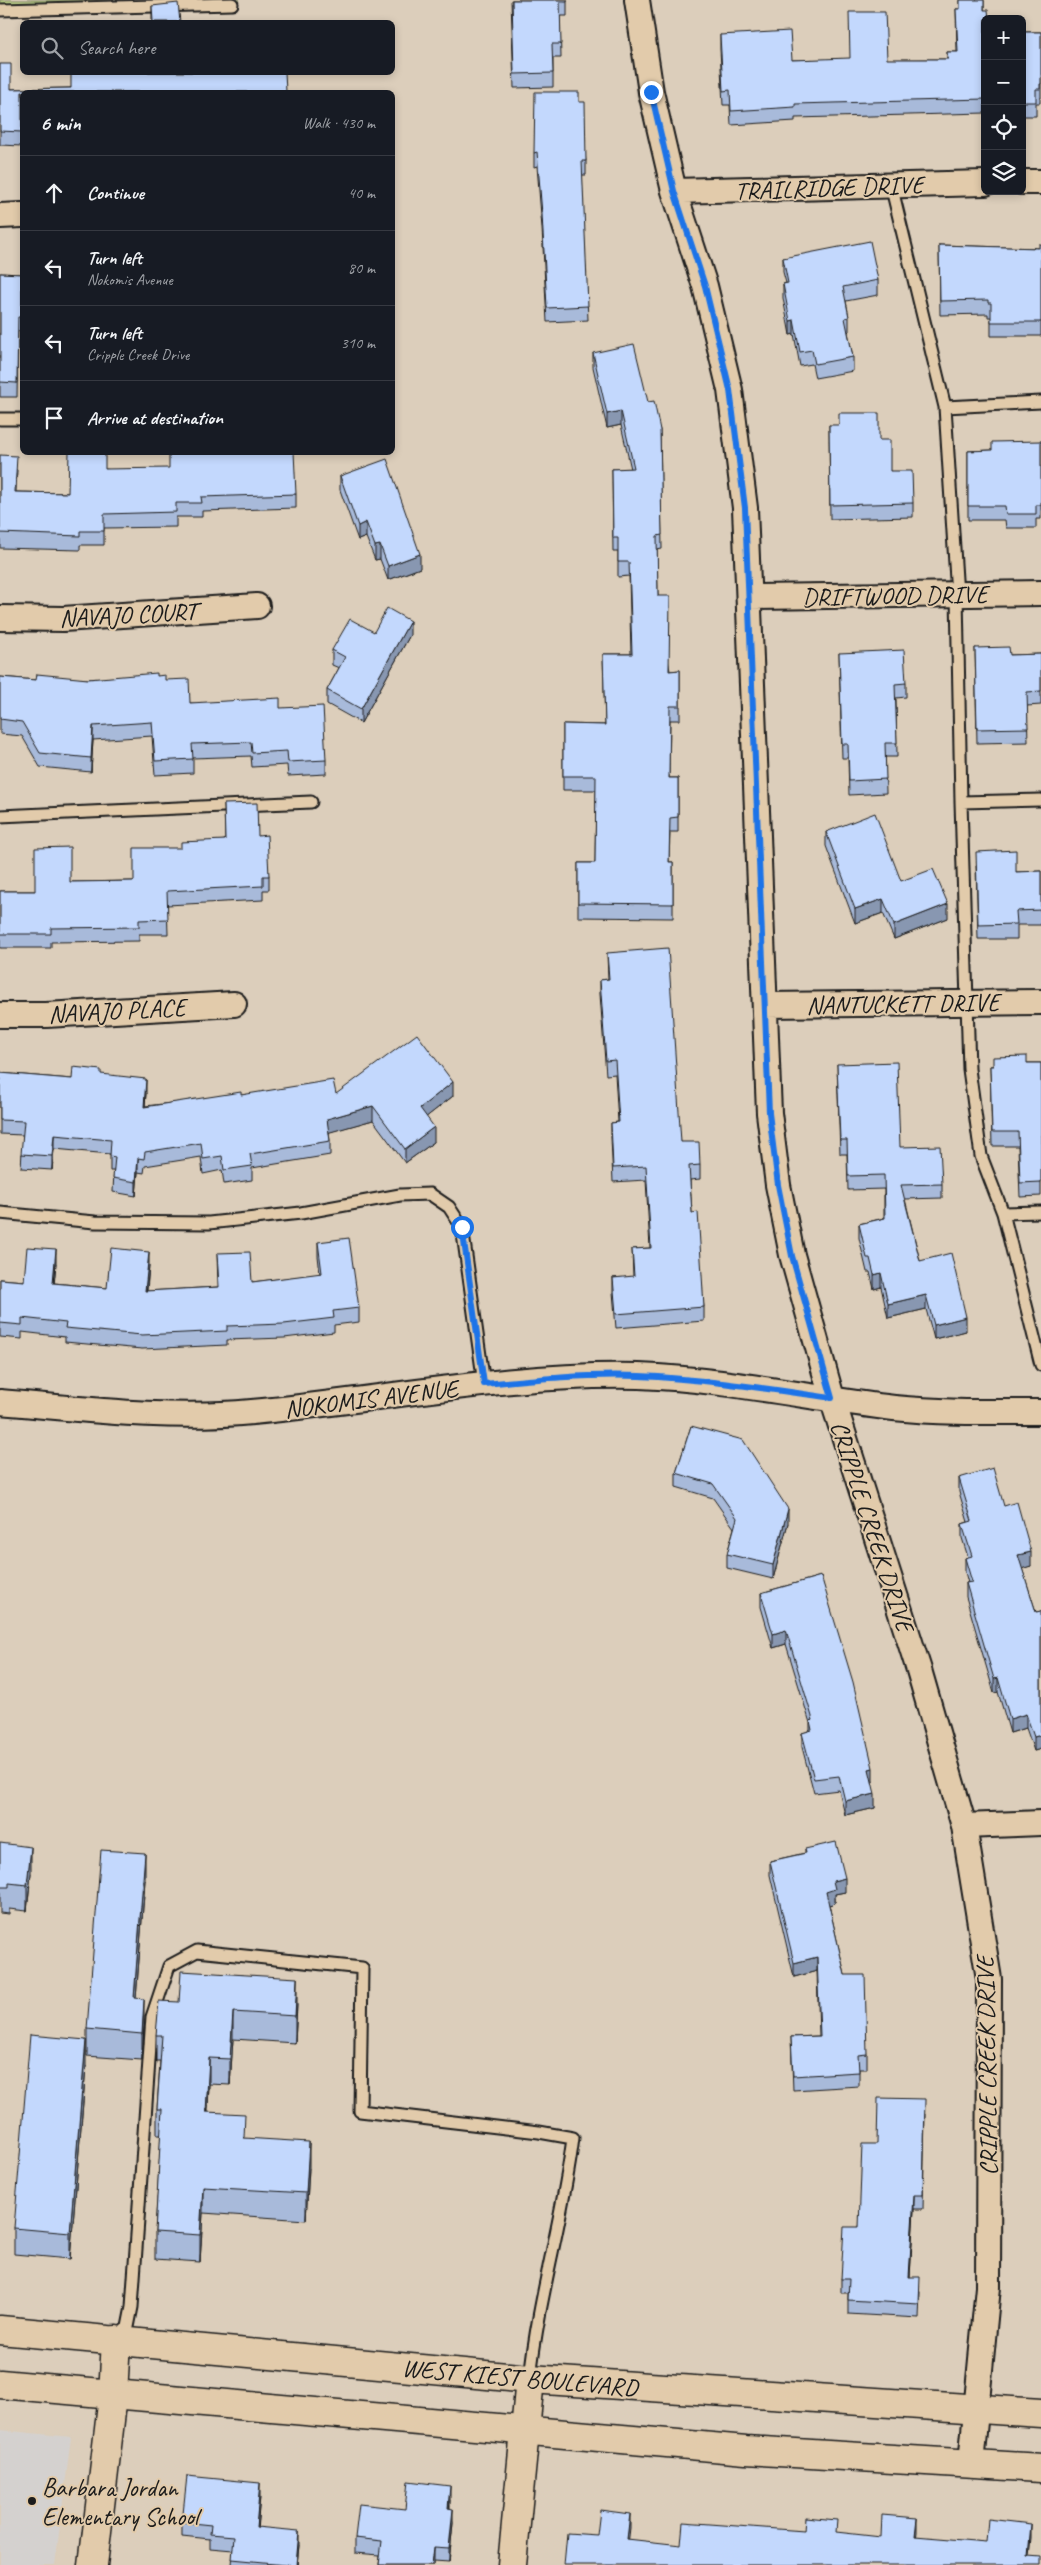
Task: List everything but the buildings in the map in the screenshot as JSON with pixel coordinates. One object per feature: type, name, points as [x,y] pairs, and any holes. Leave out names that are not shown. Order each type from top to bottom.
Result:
[{"type":"main road","name":"WEST KIEST BOULEVARD","points":[[0,2330],[530,2379],[1041,2413]]},
{"type":"main road","points":[[93,2565],[113,2395],[116,2340]]},
{"type":"main road","points":[[512,2565],[530,2379]]},
{"type":"main road","points":[[0,2384],[746,2450],[1041,2468]]},
{"type":"street","name":"CRIPPLE CREEK DRIVE","points":[[637,0],[651,92],[674,191],[705,286],[730,390],[745,508],[769,1113],[778,1185],[792,1256],[832,1398],[919,1670],[964,1826],[989,1978],[988,2288],[970,2463]]},
{"type":"street","points":[[1026,182],[1041,182]]},
{"type":"street","name":"TRAILRIDGE DRIVE","points":[[674,191],[981,183]]},
{"type":"street","points":[[0,216],[20,215]]},
{"type":"street","name":"DRIFTWOOD DRIVE","points":[[749,597],[1041,593]]},
{"type":"street","name":"NAVAJO COURT","points":[[0,618],[63,619],[257,606]]},
{"type":"street","name":"NANTUCKETT DRIVE","points":[[765,1005],[1041,1002]]},
{"type":"street","name":"NAVAJO PLACE","points":[[0,1015],[234,1004]]},
{"type":"street","name":"NOKOMIS AVENUE","points":[[0,1402],[114,1412],[188,1415],[250,1413],[484,1384],[552,1378],[639,1376],[732,1384],[894,1408],[965,1412],[1041,1412]]},
{"type":"street","points":[[964,1826],[1041,1823]]},
{"type":"lane","points":[[0,10],[232,4]]},
{"type":"lane","points":[[890,185],[945,407],[957,595],[960,802],[969,1069],[981,1156],[1003,1213],[1041,1365]]},
{"type":"lane","points":[[945,407],[1041,402]]},
{"type":"lane","points":[[0,419],[20,419]]},
{"type":"lane","points":[[960,802],[1041,800]]},
{"type":"lane","points":[[0,816],[311,802]]},
{"type":"lane","points":[[0,1213],[95,1222],[209,1224],[301,1212],[400,1195],[430,1194],[449,1207],[462,1227],[484,1384]]},
{"type":"lane","points":[[1003,1213],[1041,1212]]},
{"type":"lane","points":[[116,2340],[128,2327],[132,2307],[152,2017],[169,1966],[196,1952],[362,1968],[360,2110],[539,2132],[573,2138],[534,2346],[530,2379]]},
{"type":"shaded area","name":"Barbara Jordan Elementary School","points":[[0,2430],[71,2437],[55,2565],[0,2565]]},
{"type":"green space","points":[[0,0],[240,0],[0,7]]},
{"type":"place","name":"Barbara Jordan Elementary School","points":[[32,2501]]},
{"type":"route","points":[[462,1227],[484,1384],[552,1378],[639,1376],[732,1384],[832,1398],[792,1256],[778,1185],[769,1113],[745,508],[730,390],[705,286],[674,191],[651,92]]}]
